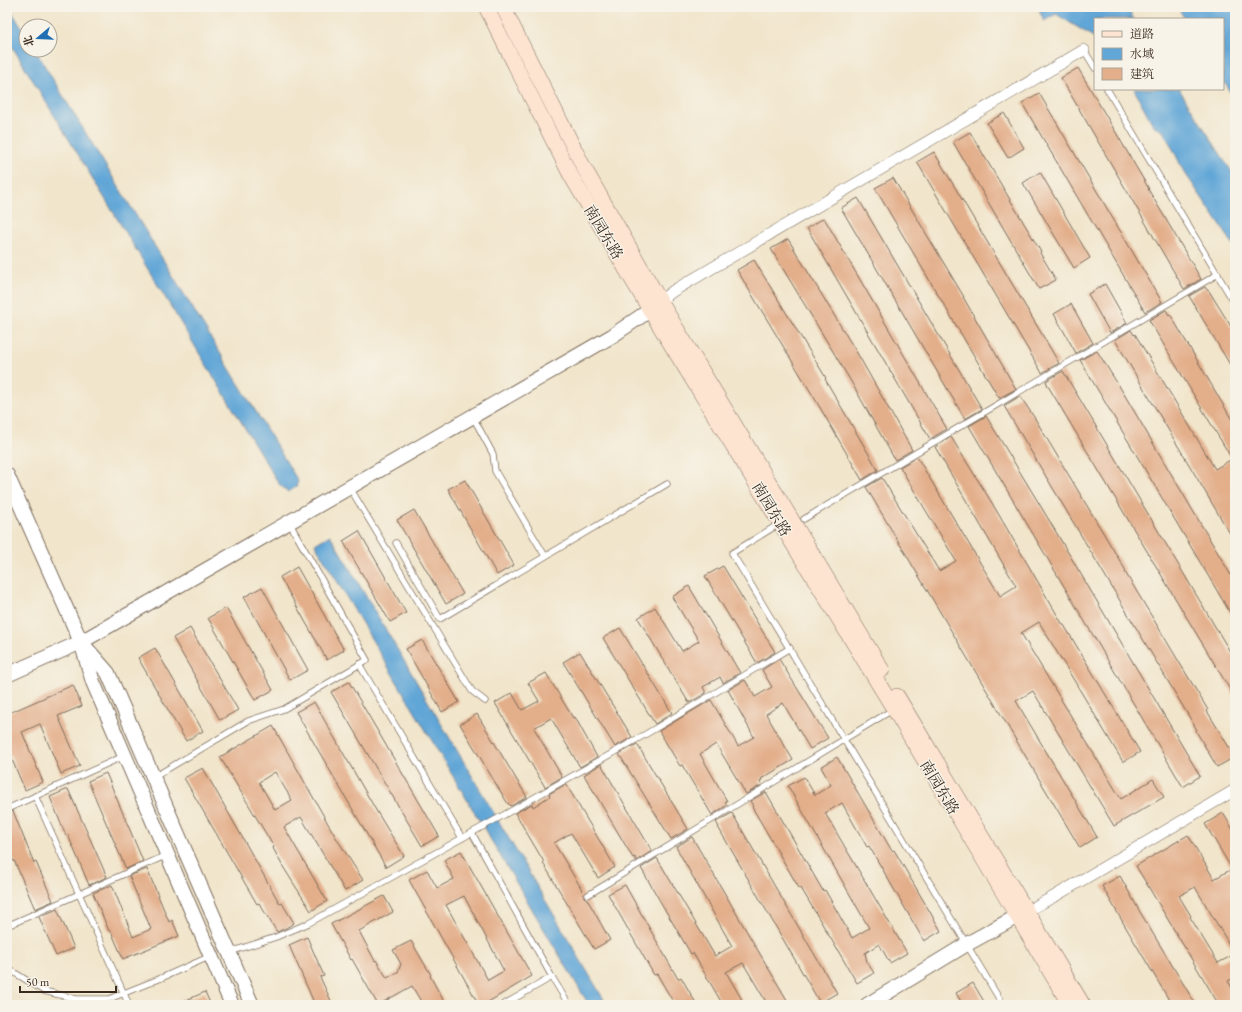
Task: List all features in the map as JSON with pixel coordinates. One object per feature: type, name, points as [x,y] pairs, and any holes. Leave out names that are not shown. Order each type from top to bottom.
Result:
[{"type":"main road","name":"南园东路","points":[[486,7],[570,174],[655,306],[1022,913],[1070,1005]]},
{"type":"main road","name":"南园东路","points":[[503,7],[655,306],[781,522],[894,709],[1022,913],[1083,1005]]},
{"type":"street","points":[[7,675],[81,642],[612,336],[655,306],[672,291],[1084,50]]},
{"type":"street","points":[[7,475],[81,642],[92,682],[232,1005]]},
{"type":"street","points":[[81,642],[108,673],[252,1005]]},
{"type":"street","points":[[867,1005],[967,944],[1055,896],[1235,790]]},
{"type":"street","points":[[211,956],[229,952]]},
{"type":"lane","points":[[1084,50],[1094,66]]},
{"type":"lane","points":[[1109,90],[1235,304]]},
{"type":"lane","points":[[804,519],[1218,274]]},
{"type":"lane","points":[[472,417],[493,454],[495,471],[545,556]]},
{"type":"lane","points":[[396,543],[440,619],[667,484]]},
{"type":"lane","points":[[350,487],[472,691],[485,701]]},
{"type":"lane","points":[[154,777],[248,721],[284,708],[367,660],[289,522]]},
{"type":"lane","points":[[781,522],[732,553],[1003,1005]]},
{"type":"lane","points":[[229,952],[276,937],[309,922],[472,833],[646,734],[790,648]]},
{"type":"lane","points":[[359,664],[462,838]]},
{"type":"lane","points":[[588,895],[894,709]]},
{"type":"lane","points":[[7,809],[124,756]]},
{"type":"lane","points":[[35,796],[128,1005]]},
{"type":"lane","points":[[472,833],[569,1005]]},
{"type":"lane","points":[[7,926],[167,855]]},
{"type":"lane","points":[[7,968],[44,990],[76,999],[109,999],[211,956]]},
{"type":"lane","points":[[504,1005],[552,977]]},
{"type":"shaded area","points":[[7,988],[31,1004],[31,1005],[7,1005]]},
{"type":"water","points":[[7,7],[9,7],[18,22],[18,56],[7,38]]},
{"type":"water","points":[[1038,7],[1126,7],[1133,18],[1094,18],[1094,37],[1056,14],[1044,21]]},
{"type":"water","points":[[1177,7],[1235,7],[1235,99],[1224,82],[1224,18],[1184,18]]},
{"type":"water","points":[[19,58],[40,58],[298,481],[296,487],[288,492],[279,484]]},
{"type":"water","points":[[1135,90],[1180,90],[1235,177],[1235,247],[1183,170],[1163,131],[1153,125]]},
{"type":"water","points":[[330,535],[607,1005],[589,1005],[315,544]]},
{"type":"building","points":[[1078,68],[1201,279],[1184,289],[1061,78]]},
{"type":"building","points":[[1039,93],[1162,302],[1145,312],[1022,103]]},
{"type":"building","points":[[1004,113],[1024,148],[1008,158],[987,123]]},
{"type":"building","points":[[970,132],[1056,280],[1039,289],[953,142]]},
{"type":"building","points":[[934,152],[1059,363],[1042,373],[917,162]]},
{"type":"building","points":[[1040,172],[1090,258],[1074,268],[1023,183]]},
{"type":"building","points":[[893,178],[964,297],[1016,389],[999,398],[875,188]]},
{"type":"building","points":[[858,198],[982,409],[965,419],[841,208]]},
{"type":"building","points":[[824,218],[947,429],[930,439],[807,228]]},
{"type":"building","points":[[788,239],[860,358],[912,450],[895,460],[849,378],[771,249]]},
{"type":"building","points":[[754,260],[826,378],[825,379],[878,470],[862,480],[737,270]]},
{"type":"building","points":[[1105,284],[1127,323],[1110,333],[1088,294]]},
{"type":"building","points":[[1205,287],[1235,333],[1235,373],[1189,296]]},
{"type":"building","points":[[1071,304],[1093,343],[1076,353],[1054,314]]},
{"type":"building","points":[[1166,310],[1169,315],[1170,314],[1235,425],[1235,542],[1115,340],[1131,330],[1134,335],[1135,334],[1215,469],[1232,459],[1149,320]]},
{"type":"building","points":[[1097,351],[1235,582],[1235,621],[1080,360]]},
{"type":"building","points":[[1063,371],[1235,660],[1235,698],[1048,386],[1046,381]]},
{"type":"building","points":[[1020,396],[1126,571],[1125,572],[1235,757],[1217,767],[1196,731],[1197,730],[1004,406]]},
{"type":"building","points":[[986,416],[1200,776],[1183,787],[969,426]]},
{"type":"building","points":[[951,437],[992,503],[1063,625],[1140,752],[1123,762],[1039,622],[1021,633],[1121,799],[1153,779],[1164,797],[1114,826],[1033,691],[1016,701],[1097,837],[1080,848],[866,487],[882,478],[939,571],[956,561],[900,467],[917,457],[1000,596],[1016,586],[935,447]]},
{"type":"building","points":[[465,480],[514,565],[497,575],[448,489]]},
{"type":"building","points":[[414,510],[463,594],[446,604],[397,520]]},
{"type":"building","points":[[359,531],[406,613],[390,622],[343,541]]},
{"type":"building","points":[[723,566],[775,652],[757,663],[705,576]]},
{"type":"building","points":[[297,567],[344,650],[327,660],[280,577]]},
{"type":"building","points":[[689,586],[740,673],[723,683],[720,677],[703,687],[706,693],[689,703],[638,618],[655,607],[682,651],[699,641],[672,597]]},
{"type":"building","points":[[262,587],[308,670],[290,680],[244,597]]},
{"type":"building","points":[[226,608],[273,690],[255,700],[208,618]]},
{"type":"building","points":[[190,628],[238,710],[220,720],[173,638]]},
{"type":"building","points":[[620,628],[672,713],[655,724],[603,638]]},
{"type":"building","points":[[422,640],[459,702],[442,712],[406,649]]},
{"type":"building","points":[[155,648],[203,731],[186,741],[138,658]]},
{"type":"building","points":[[580,652],[632,737],[615,747],[563,662]]},
{"type":"building","points":[[779,659],[828,738],[810,749],[783,703],[766,714],[793,760],[761,779],[762,780],[760,781],[762,785],[746,794],[716,744],[700,754],[727,801],[725,802],[727,805],[712,815],[682,765],[680,766],[659,731],[711,700],[738,746],[754,737],[728,690],[745,680],[755,697],[772,687],[762,670]]},
{"type":"building","points":[[546,673],[573,718],[575,717],[597,757],[580,767],[551,718],[534,728],[562,777],[545,787],[495,703],[512,693],[522,710],[539,701],[528,683]]},
{"type":"building","points":[[349,682],[439,836],[422,846],[331,692]]},
{"type":"building","points":[[73,685],[82,706],[58,716],[80,766],[61,774],[40,724],[22,732],[43,782],[25,790],[7,748],[7,714]]},
{"type":"building","points":[[314,702],[404,856],[386,867],[296,712]]},
{"type":"building","points":[[477,714],[527,797],[511,806],[508,804],[460,724]]},
{"type":"building","points":[[273,726],[335,836],[363,880],[345,891],[301,817],[284,827],[327,901],[311,911],[282,865],[273,848],[274,847],[220,757]],"holes":[[[275,772],[292,800],[275,810],[259,782]]]},
{"type":"building","points":[[637,744],[688,829],[671,839],[619,754]]},
{"type":"building","points":[[837,757],[892,851],[894,850],[941,931],[924,941],[869,846],[867,847],[842,803],[825,813],[907,953],[890,963],[879,944],[865,953],[867,962],[874,973],[857,983],[801,888],[799,888],[752,807],[753,806],[750,801],[766,792],[852,938],[869,928],[788,786],[804,777],[815,795],[831,785],[821,767]]},
{"type":"building","points":[[601,764],[652,851],[636,861],[635,857],[633,858],[584,775]]},
{"type":"building","points":[[203,768],[280,904],[282,903],[294,923],[286,928],[277,932],[259,903],[257,904],[184,778]]},
{"type":"building","points":[[106,773],[143,861],[126,869],[88,781]]},
{"type":"building","points":[[566,784],[615,867],[598,878],[571,833],[554,843],[610,940],[594,949],[515,813],[532,804],[533,807],[550,796],[549,794]]},
{"type":"building","points":[[68,789],[107,877],[89,885],[50,797]]},
{"type":"building","points":[[13,811],[34,863],[36,862],[53,901],[35,909],[14,860],[12,861],[7,848],[7,813]]},
{"type":"building","points":[[732,813],[837,993],[820,1003],[718,827],[716,822]]},
{"type":"building","points":[[1223,813],[1235,833],[1235,954],[1235,977],[1228,981],[1235,993],[1235,1005],[1219,1005],[1136,866],[1188,835],[1214,879],[1232,869],[1205,824]],"holes":[[[1195,887],[1235,954],[1218,963],[1179,896]]]},
{"type":"building","points":[[692,837],[790,1005],[768,1005],[743,963],[726,972],[745,1005],[723,1005],[693,953],[691,954],[664,908],[641,868],[657,858],[715,956],[732,946],[676,847]]},
{"type":"building","points":[[461,851],[532,976],[483,1005],[479,1005],[409,880],[427,870],[437,888],[454,879],[444,860]],"holes":[[[464,896],[504,971],[488,980],[446,905]]]},
{"type":"building","points":[[147,869],[169,922],[172,920],[179,936],[123,959],[93,893],[112,885],[133,937],[151,929],[129,876]]},
{"type":"building","points":[[1120,876],[1196,1005],[1172,1005],[1128,931],[1102,886]]},
{"type":"building","points":[[625,885],[678,979],[681,977],[697,1005],[675,1005],[657,974],[654,975],[608,894]]},
{"type":"building","points":[[384,896],[393,912],[359,931],[375,961],[376,960],[387,978],[398,972],[401,964],[393,950],[411,941],[431,975],[430,976],[446,1005],[423,1005],[412,986],[378,1005],[352,959],[351,960],[331,924]]},
{"type":"building","points":[[57,909],[74,948],[56,956],[39,917]]},
{"type":"building","points":[[307,937],[324,976],[320,977],[333,1005],[315,1005],[289,945]]},
{"type":"building","points":[[973,983],[986,1005],[963,1005],[956,993]]},
{"type":"building","points":[[205,992],[211,1005],[175,1005]]}]
